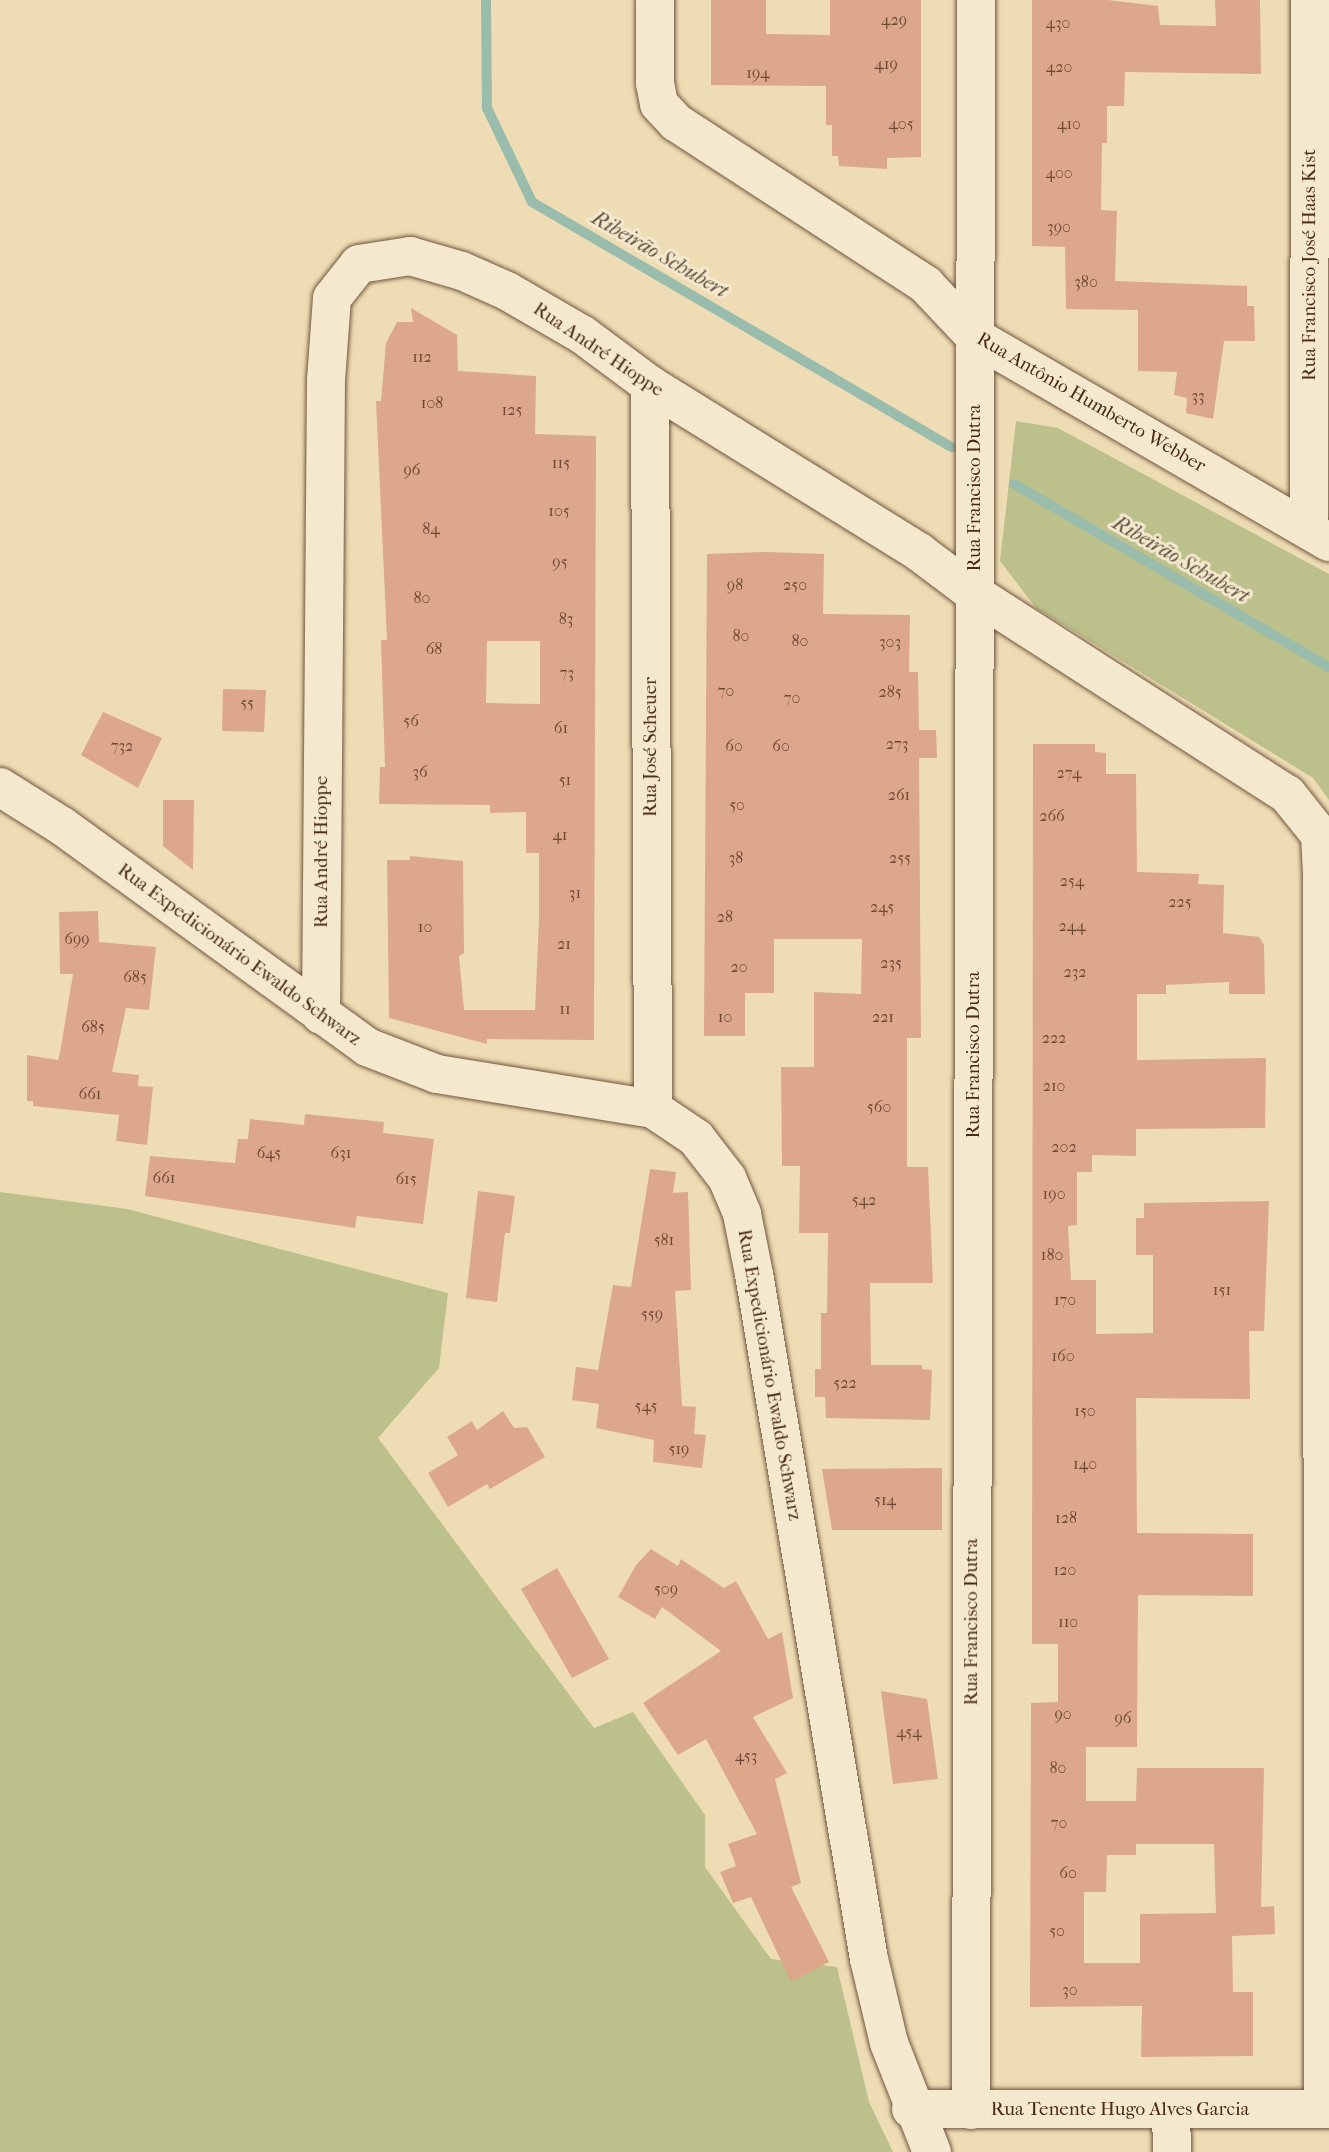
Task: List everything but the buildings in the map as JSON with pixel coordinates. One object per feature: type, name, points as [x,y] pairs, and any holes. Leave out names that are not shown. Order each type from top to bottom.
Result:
[{"type":"street","name":"Rua Antônio Humberto Webber","points":[[655,0],[659,104],[677,122],[926,285],[975,337],[1319,536]]},
{"type":"street","name":"Rua Francisco Dutra","points":[[971,2110],[976,0]]},
{"type":"street","name":"Rua Francisco José Haas Kist","points":[[1310,0],[1320,92],[1319,536]]},
{"type":"street","name":"Rua André Hioppe","points":[[321,1015],[326,380],[332,298],[359,264],[410,256],[463,271],[507,290],[583,335],[650,385],[919,552],[975,594],[1287,794],[1320,835],[1326,2109]]},
{"type":"street","name":"Rua José Scheuer","points":[[650,385],[653,1109]]},
{"type":"street","name":"Rua Expedicionário Ewaldo Schwarz","points":[[0,786],[62,826],[367,1047],[437,1074],[653,1109],[696,1138],[726,1178],[742,1214],[869,1959],[889,2043],[911,2109],[932,2152]]},
{"type":"street","name":"Rua Tenente Hugo Alves Garcia","points":[[911,2109],[1326,2109]]},
{"type":"street","points":[[1171,2111],[1172,2152]]},
{"type":"green space","points":[[1016,421],[1058,428],[1329,574],[1329,800],[1313,778],[1036,608],[1000,561]]},
{"type":"green space","points":[[0,1192],[127,1209],[448,1293],[439,1368],[378,1438],[594,1728],[633,1712],[705,1815],[705,1867],[771,1959],[837,1967],[869,2102],[893,2152],[0,2152]]},
{"type":"waterway","name":"Ribeirão Schubert","points":[[486,0],[487,108],[532,202],[952,447]]},
{"type":"waterway","name":"Ribeirão Schubert","points":[[1014,484],[1329,667]]}]
